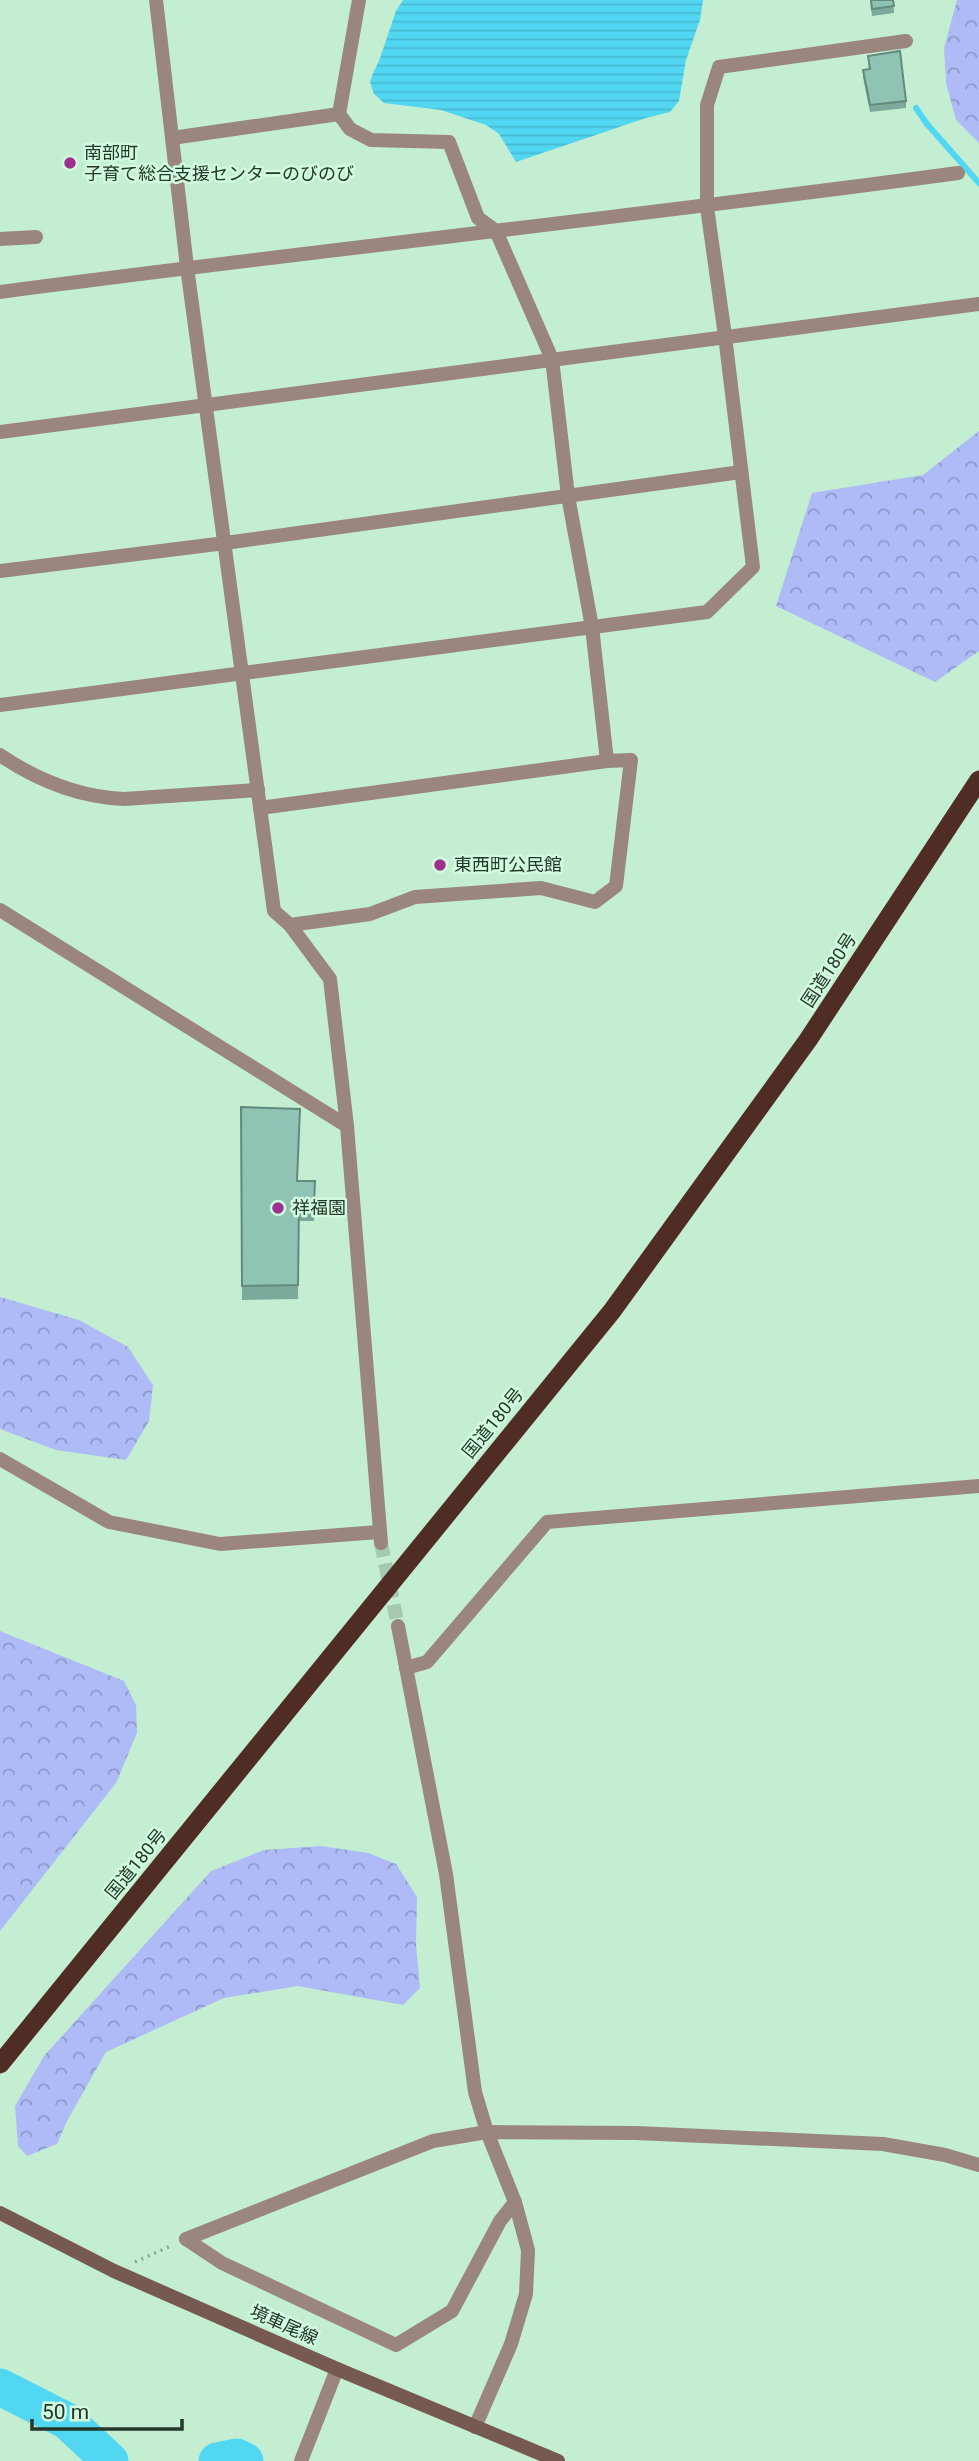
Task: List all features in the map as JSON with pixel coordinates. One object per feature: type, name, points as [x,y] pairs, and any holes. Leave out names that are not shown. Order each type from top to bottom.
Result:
[{"type":"highway","name":"国道180号","points":[[0,2064],[612,1311],[808,1040],[979,780]]},
{"type":"main road","name":"境車尾線","points":[[0,2213],[114,2271],[337,2370],[558,2461]]},
{"type":"street","points":[[0,1459],[109,1522],[220,1544],[380,1538],[347,1126],[330,979],[290,925],[274,911],[187,267],[156,0]]},
{"type":"street","points":[[359,0],[339,114],[350,129],[371,140],[449,142],[478,218],[496,231],[552,359],[568,496],[592,627],[607,761]]},
{"type":"street","points":[[0,705],[708,612],[753,567],[707,207],[707,105],[719,67],[906,41]]},
{"type":"street","points":[[172,138],[339,114]]},
{"type":"street","points":[[0,292],[187,267],[707,207],[958,173]]},
{"type":"street","points":[[0,239],[36,237]]},
{"type":"street","points":[[0,432],[979,304]]},
{"type":"street","points":[[0,571],[740,472]]},
{"type":"street","points":[[0,755],[46,780],[103,798],[257,790]]},
{"type":"street","points":[[260,808],[631,760],[616,886],[595,902],[541,888],[415,897],[370,914],[290,925]]},
{"type":"street","points":[[0,910],[347,1126]]},
{"type":"street","points":[[406,1668],[427,1662],[547,1522],[979,1486]]},
{"type":"street","points":[[398,1626],[446,1874],[475,2092],[487,2132],[515,2202],[528,2250],[526,2294],[511,2344],[475,2427]]},
{"type":"street","points":[[186,2239],[433,2141],[487,2132],[636,2133],[883,2144],[945,2155],[979,2165]]},
{"type":"street","points":[[186,2239],[222,2263],[396,2345],[452,2311],[500,2221],[515,2202]]},
{"type":"street","points":[[302,2461],[337,2370]]},
{"type":"path","points":[[114,2271],[186,2239]]},
{"type":"green space","points":[[957,0],[979,0],[979,143],[956,120],[946,83],[944,48]]},
{"type":"green space","points":[[979,431],[979,651],[935,682],[776,606],[812,493],[923,475]]},
{"type":"green space","points":[[0,1297],[79,1320],[128,1347],[153,1385],[149,1421],[126,1460],[56,1450],[0,1429]]},
{"type":"green space","points":[[0,1631],[124,1681],[136,1705],[137,1733],[116,1783],[0,1931]]},
{"type":"green space","points":[[321,1846],[368,1853],[396,1864],[417,1897],[416,1945],[420,1988],[403,2005],[298,1986],[224,1998],[106,2052],[57,2144],[27,2156],[18,2146],[15,2106],[44,2056],[211,1871],[264,1850]]},
{"type":"shaded area","points":[[403,0],[703,0],[700,20],[686,60],[679,101],[670,112],[516,162],[499,134],[486,125],[441,110],[384,103],[374,94],[370,82],[396,11]]},
{"type":"building","points":[[871,0],[893,0],[894,6],[872,9]]},
{"type":"building","points":[[900,51],[906,101],[870,105],[863,70],[870,69],[868,56]]},
{"type":"building","name":"祥福園","points":[[241,1107],[300,1109],[297,1181],[315,1181],[314,1206],[299,1207],[298,1285],[242,1286]]},
{"type":"waterway","points":[[916,108],[979,183]]},
{"type":"waterway","points":[[0,2387],[67,2421],[110,2461]]},
{"type":"waterway","points":[[217,2461],[237,2457],[245,2461]]},
{"type":"tunnel","points":[[381,1543],[398,1626]]},
{"type":"place","name":"南部町 子育て総合支援センターのびのび","points":[[70,163]]},
{"type":"place","name":"東西町公民館","points":[[440,865]]},
{"type":"place","name":"祥福園","points":[[278,1208]]}]
